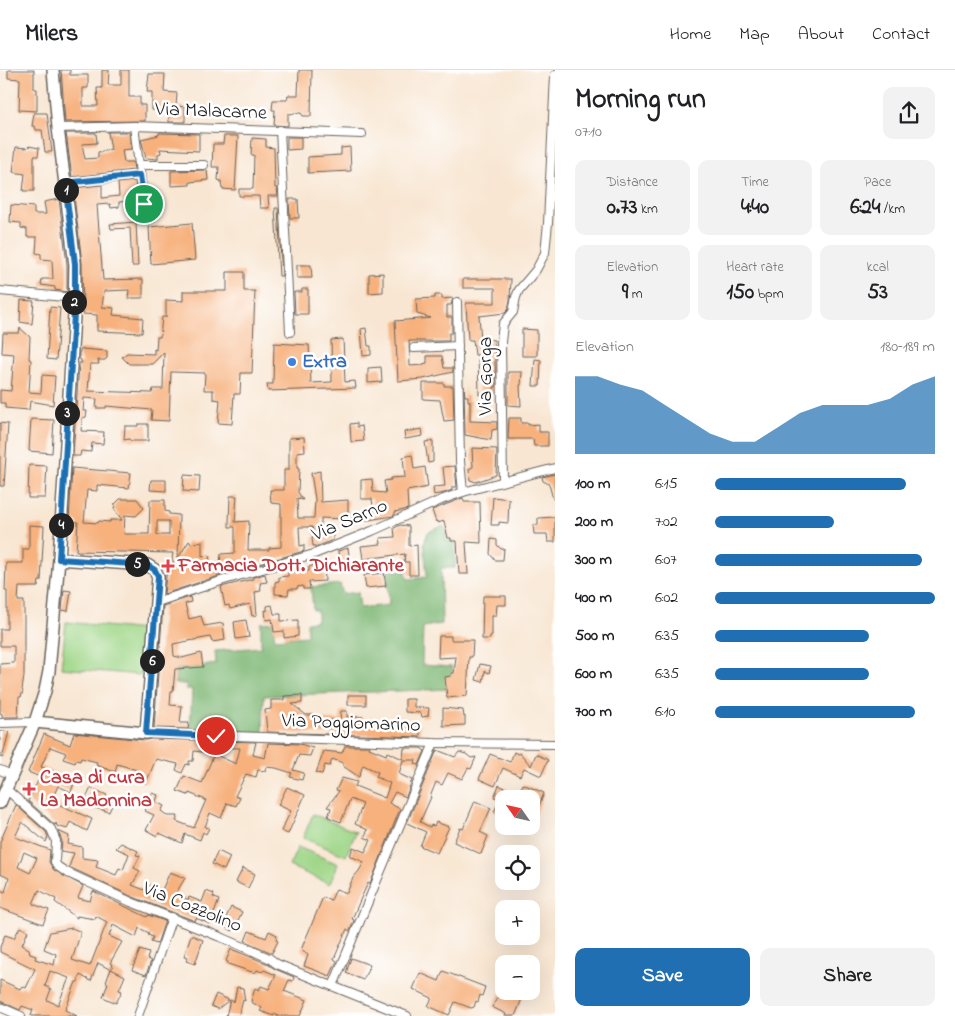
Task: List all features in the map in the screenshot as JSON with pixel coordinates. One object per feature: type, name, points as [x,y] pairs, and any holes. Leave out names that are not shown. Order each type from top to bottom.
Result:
[{"type":"main road","points":[[0,803],[35,722],[49,671],[59,559],[75,298],[75,264],[58,128],[53,70]]},
{"type":"main road","points":[[35,722],[146,733],[157,602],[158,576],[155,570],[147,565],[59,559]]},
{"type":"street","name":"Via Gorga","points":[[502,481],[501,342],[503,324],[513,312],[519,290],[536,270],[545,253],[555,75]]},
{"type":"street","name":"Via Malacarne","points":[[58,128],[134,126],[362,134]]},
{"type":"street","points":[[134,126],[144,204]]},
{"type":"street","points":[[280,130],[290,332]]},
{"type":"street","points":[[139,165],[204,165]]},
{"type":"street","points":[[65,183],[140,175]]},
{"type":"street","points":[[0,291],[75,298]]},
{"type":"street","points":[[457,302],[460,461],[463,492]]},
{"type":"street","points":[[414,348],[458,346]]},
{"type":"street","name":"Via Sarno","points":[[157,602],[314,554],[463,492],[555,468]]},
{"type":"street","points":[[0,723],[35,722]]},
{"type":"street","name":"Via Poggiomarino","points":[[146,733],[434,743],[555,744]]},
{"type":"street","points":[[333,986],[434,743]]},
{"type":"street","points":[[0,770],[12,776]]},
{"type":"street","name":"Via Cozzolino","points":[[6,789],[51,829],[56,842],[55,862],[57,866],[66,872],[131,902],[172,917],[407,1016]]},
{"type":"street","points":[[138,1016],[172,917]]},
{"type":"street","points":[[0,1007],[21,1016]]},
{"type":"green space","points":[[443,526],[447,531],[446,541],[455,541],[455,568],[441,568],[442,624],[423,627],[422,665],[452,667],[452,689],[264,696],[263,734],[190,731],[192,689],[186,689],[187,684],[175,684],[176,670],[216,664],[215,651],[261,647],[261,623],[272,622],[275,639],[307,636],[307,622],[317,621],[317,610],[313,610],[311,587],[340,584],[343,594],[358,592],[360,608],[389,605],[387,571],[406,570],[407,579],[427,577],[424,543],[428,532]]},
{"type":"green space","points":[[66,622],[144,630],[140,675],[61,668]]},
{"type":"green space","points":[[313,814],[356,832],[346,856],[303,838]]},
{"type":"green space","points":[[298,847],[338,864],[330,884],[289,866]]},
{"type":"building","points":[[8,70],[34,70],[34,89],[37,89],[37,111],[19,110],[20,79],[8,78]]},
{"type":"building","points":[[61,70],[70,70],[70,75],[88,75],[88,88],[83,88],[83,106],[98,106],[97,88],[102,88],[102,70],[109,70],[108,85],[121,85],[121,70],[129,70],[129,97],[140,97],[140,105],[145,105],[145,121],[65,122]]},
{"type":"building","points":[[299,70],[312,70],[311,116],[303,116],[301,113],[288,114],[288,126],[274,125],[275,110],[272,110],[273,100],[287,100],[288,95],[298,95]]},
{"type":"building","points":[[149,74],[165,74],[164,92],[177,93],[176,106],[185,107],[185,122],[169,122],[168,112],[152,110],[152,92],[147,92]]},
{"type":"building","points":[[34,113],[47,113],[52,152],[45,152],[42,130],[36,130],[35,126],[32,126]]},
{"type":"building","points":[[108,132],[129,132],[131,149],[122,150],[124,162],[133,162],[134,170],[72,177],[66,133],[96,133],[97,143],[82,144],[85,159],[98,158],[98,152],[111,150]]},
{"type":"building","points":[[159,133],[199,134],[199,151],[160,149],[161,153],[158,154],[158,159],[146,158],[141,139],[159,135]]},
{"type":"building","points":[[224,136],[238,136],[235,190],[222,189],[221,181],[218,180],[219,167],[212,167],[213,144],[223,144]]},
{"type":"building","points":[[287,137],[301,137],[301,149],[287,150]]},
{"type":"building","points":[[252,138],[266,139],[266,147],[274,148],[275,188],[277,188],[278,196],[268,196],[269,208],[260,208],[259,196],[239,196],[239,189],[253,189],[254,155],[251,155]]},
{"type":"building","points":[[29,146],[39,148],[38,156],[34,156],[34,191],[23,191],[25,174],[13,172],[16,147],[27,148]]},
{"type":"building","points":[[350,147],[351,171],[308,173],[308,157],[341,155],[341,148]]},
{"type":"building","points":[[207,170],[208,180],[190,182],[190,185],[171,186],[171,171]]},
{"type":"building","points":[[135,181],[137,196],[130,197],[130,201],[119,202],[119,207],[111,208],[110,204],[97,205],[103,280],[143,279],[143,298],[128,298],[129,290],[104,291],[102,307],[114,308],[113,315],[143,318],[142,333],[97,331],[97,315],[83,314],[82,263],[73,188],[102,185],[102,198],[119,196],[118,183]]},
{"type":"building","points":[[59,199],[67,264],[67,292],[55,290],[55,287],[41,285],[42,279],[53,279],[52,260],[41,259],[41,254],[36,253],[37,237],[27,237],[27,229],[21,228],[21,223],[10,222],[11,205],[34,207],[34,214],[46,214],[44,202]]},
{"type":"building","points":[[289,199],[298,199],[299,218],[290,218]]},
{"type":"building","points":[[275,208],[278,208],[282,276],[279,276]]},
{"type":"building","points":[[136,222],[138,266],[132,266],[130,228],[111,229],[110,224]]},
{"type":"building","points":[[192,223],[195,260],[151,264],[149,227]]},
{"type":"building","points":[[297,265],[311,265],[312,278],[297,278]]},
{"type":"building","points":[[227,272],[244,272],[244,291],[255,291],[252,373],[241,373],[240,394],[234,394],[232,424],[218,423],[220,400],[213,399],[213,390],[204,390],[205,373],[171,372],[169,421],[151,420],[152,410],[106,406],[106,408],[96,408],[97,399],[84,398],[83,411],[87,411],[86,417],[82,418],[81,431],[104,432],[103,444],[92,443],[91,452],[81,451],[80,456],[73,456],[79,363],[82,363],[79,357],[81,349],[107,351],[107,358],[105,360],[98,360],[99,364],[90,364],[88,391],[152,393],[153,389],[163,389],[164,352],[152,364],[129,364],[122,357],[127,353],[154,354],[157,337],[160,337],[162,317],[166,317],[166,300],[183,301],[183,291],[227,291]]},
{"type":"building","points":[[383,273],[383,292],[369,293],[369,274]]},
{"type":"building","points":[[463,279],[511,279],[508,310],[505,313],[479,316],[481,339],[494,340],[496,387],[494,387],[494,394],[479,395],[478,355],[475,355],[473,340],[468,340],[466,303],[495,303],[495,288],[463,288]]},
{"type":"building","points":[[302,289],[308,289],[308,314],[295,314],[294,292],[302,292]]},
{"type":"building","points":[[435,295],[442,295],[442,299],[453,298],[451,305],[447,305],[447,317],[452,317],[452,333],[449,333],[449,341],[409,341],[410,366],[427,363],[427,356],[442,356],[444,368],[453,368],[453,372],[423,379],[398,381],[395,321],[431,318],[417,314],[416,299],[435,298]]},
{"type":"building","points":[[21,300],[34,301],[32,324],[20,322]]},
{"type":"building","points":[[50,307],[60,308],[56,360],[47,359]]},
{"type":"building","points":[[20,328],[30,337],[29,392],[41,393],[42,375],[55,376],[53,405],[30,401],[29,410],[5,408],[5,403],[0,403],[0,390],[11,391],[14,354],[2,353],[3,333],[19,333]]},
{"type":"building","points":[[366,328],[368,346],[371,346],[371,355],[363,356],[361,329]]},
{"type":"building","points":[[522,329],[537,330],[537,356],[522,356]]},
{"type":"building","points":[[343,339],[345,382],[355,381],[356,388],[268,391],[267,384],[273,384],[274,343],[309,345],[311,383],[332,382],[331,340]]},
{"type":"building","points":[[535,359],[541,360],[540,386],[533,386]]},
{"type":"building","points":[[381,367],[382,382],[368,383],[368,368]]},
{"type":"building","points":[[508,372],[522,372],[520,385],[521,406],[508,405]]},
{"type":"building","points":[[423,383],[444,383],[444,386],[453,386],[454,420],[444,421],[440,400],[423,399]]},
{"type":"building","points":[[464,386],[465,396],[468,396],[468,401],[470,401],[470,421],[497,422],[497,429],[492,430],[491,440],[465,435]]},
{"type":"building","points":[[509,418],[521,418],[521,423],[528,423],[528,425],[539,424],[539,432],[548,432],[548,446],[534,446],[533,439],[508,439]]},
{"type":"building","points":[[31,419],[54,420],[52,453],[29,451]]},
{"type":"building","points":[[0,423],[8,424],[4,486],[0,486]]},
{"type":"building","points":[[357,423],[357,427],[362,426],[364,441],[351,442],[350,424]]},
{"type":"building","points":[[138,424],[148,424],[148,441],[124,440],[125,426],[138,426]]},
{"type":"building","points":[[422,429],[423,436],[405,439],[404,432]]},
{"type":"building","points":[[304,437],[305,451],[297,452],[297,468],[299,469],[298,492],[303,500],[297,498],[298,518],[314,518],[315,499],[311,473],[320,471],[321,502],[348,500],[348,514],[343,519],[321,518],[321,531],[327,530],[327,535],[333,535],[333,540],[316,547],[313,546],[312,538],[315,537],[312,527],[299,527],[300,546],[304,545],[304,551],[248,567],[228,570],[228,573],[164,594],[167,568],[174,563],[172,560],[173,553],[76,551],[78,522],[69,521],[72,468],[131,473],[129,488],[97,485],[97,491],[87,490],[84,522],[98,523],[99,521],[122,520],[114,509],[115,504],[120,499],[137,499],[144,508],[136,516],[125,515],[124,534],[149,534],[150,500],[165,500],[165,511],[169,512],[169,514],[179,515],[178,558],[189,541],[191,544],[202,541],[202,556],[209,555],[210,563],[220,562],[221,554],[235,553],[235,527],[229,527],[230,496],[237,496],[235,522],[249,521],[248,550],[269,550],[269,548],[281,547],[281,504],[271,503],[270,490],[284,490],[284,470],[289,470],[289,438]],"holes":[[[157,521],[169,521],[169,535],[157,535]]]},
{"type":"building","points":[[433,441],[433,462],[428,463],[425,442]]},
{"type":"building","points":[[472,448],[497,449],[496,475],[476,482],[470,480],[469,469],[473,467]]},
{"type":"building","points":[[412,455],[414,469],[425,467],[428,487],[407,491],[408,509],[395,512],[393,516],[368,520],[348,519],[348,516],[374,512],[372,499],[361,499],[361,480],[372,479],[373,492],[386,493],[384,481],[391,480],[391,478],[405,477],[403,457]]},
{"type":"building","points":[[29,465],[47,466],[45,498],[28,498]]},
{"type":"building","points":[[455,466],[457,487],[452,487],[452,490],[434,495],[433,487],[445,486],[443,467]]},
{"type":"building","points":[[555,474],[555,499],[553,499],[549,484],[543,481],[542,477]]},
{"type":"building","points":[[184,475],[200,476],[199,492],[183,491]]},
{"type":"building","points":[[151,480],[166,480],[166,491],[150,490]]},
{"type":"building","points":[[493,497],[509,499],[508,523],[499,522],[499,525],[491,525]]},
{"type":"building","points":[[463,498],[464,502],[480,502],[481,543],[466,542],[468,574],[459,574],[457,541],[451,541],[451,538],[448,538],[444,521],[436,522],[432,510]]},
{"type":"building","points":[[555,517],[555,542],[548,542],[547,534],[534,534],[533,525],[538,525],[538,518]]},
{"type":"building","points":[[29,525],[44,526],[41,581],[39,581],[38,587],[19,587],[18,601],[24,601],[23,691],[21,697],[19,697],[18,717],[2,717],[0,713],[0,664],[14,663],[14,646],[0,646],[0,629],[7,629],[6,563],[23,563],[23,549],[29,549]]},
{"type":"building","points":[[400,525],[409,526],[409,546],[417,545],[418,575],[409,575],[409,562],[404,562],[405,554],[363,559],[361,546],[381,544],[380,538],[395,537],[394,528]]},
{"type":"building","points":[[491,539],[497,540],[497,545],[504,549],[503,560],[495,560],[490,554]]},
{"type":"building","points":[[348,548],[349,555],[346,557],[346,568],[340,569],[338,551]]},
{"type":"building","points":[[324,564],[325,581],[309,582],[310,589],[303,589],[303,586],[297,587],[297,589],[289,589],[288,595],[275,594],[275,582],[279,581],[279,577],[288,576],[288,572],[309,571],[309,567]]},
{"type":"building","points":[[384,573],[386,586],[366,588],[364,575]]},
{"type":"building","points":[[265,574],[267,582],[260,583],[261,591],[255,592],[257,615],[252,616],[250,604],[230,609],[229,605],[225,606],[221,587]]},
{"type":"building","points":[[64,590],[71,591],[68,611],[62,610]]},
{"type":"building","points":[[483,596],[506,596],[506,605],[497,605],[496,616],[492,616],[492,635],[490,639],[482,639]]},
{"type":"building","points":[[190,597],[191,602],[185,604],[189,619],[201,616],[204,626],[223,623],[225,640],[212,642],[210,637],[173,644],[174,656],[182,658],[201,653],[203,667],[175,669],[170,705],[182,706],[180,723],[189,723],[188,729],[154,728],[163,606]]},
{"type":"building","points":[[272,605],[274,614],[281,614],[281,621],[298,620],[298,636],[284,638],[284,631],[274,632],[272,619],[266,620],[265,610],[267,611],[267,606]]},
{"type":"building","points":[[246,620],[249,637],[236,639],[234,622]]},
{"type":"building","points":[[439,636],[451,636],[451,640],[473,640],[472,657],[469,657],[467,696],[447,698],[445,677],[454,673],[456,657],[438,658]]},
{"type":"building","points":[[480,664],[491,666],[489,673],[485,671],[483,682],[476,680]]},
{"type":"building","points":[[302,695],[302,703],[292,704],[306,715],[317,715],[317,720],[340,720],[341,711],[347,711],[347,717],[363,717],[362,722],[420,724],[420,737],[267,732],[265,710],[271,709],[271,700],[284,700],[284,696]]},
{"type":"building","points":[[348,695],[366,695],[366,705],[348,705]]},
{"type":"building","points":[[405,699],[414,699],[414,707],[429,708],[428,716],[422,717],[421,713],[405,712]]},
{"type":"building","points":[[443,708],[463,710],[465,725],[443,726]]},
{"type":"building","points":[[0,731],[9,732],[2,758],[0,757]]},
{"type":"building","points":[[74,733],[145,740],[256,742],[253,755],[265,758],[268,743],[300,744],[313,748],[310,756],[299,755],[293,770],[304,773],[302,780],[290,777],[292,773],[276,768],[266,767],[265,771],[258,770],[256,777],[246,774],[235,796],[240,798],[236,806],[227,803],[221,818],[210,813],[205,827],[209,828],[206,834],[203,832],[200,840],[185,834],[182,843],[159,833],[157,836],[146,830],[154,815],[145,811],[152,793],[158,795],[156,802],[164,806],[161,811],[168,816],[178,816],[176,821],[194,828],[206,800],[189,793],[188,795],[177,791],[184,776],[202,783],[214,754],[236,764],[240,748],[199,747],[210,753],[194,751],[193,761],[189,761],[189,765],[186,764],[182,773],[176,770],[178,764],[156,759],[146,783],[137,780],[140,771],[117,764],[115,772],[96,765],[97,762],[81,758],[80,761],[76,760],[75,763],[63,759],[66,753],[50,747],[41,767],[75,780],[71,792],[58,786],[51,801],[92,819],[87,831],[70,822],[67,829],[57,826],[56,823],[55,825],[28,801],[40,777],[28,772],[44,734],[70,745]]},
{"type":"building","points":[[345,746],[370,746],[369,748],[386,755],[387,752],[403,759],[404,748],[421,748],[425,751],[419,765],[415,764],[416,760],[403,760],[399,774],[412,780],[406,797],[395,792],[389,803],[400,809],[370,884],[368,883],[352,919],[354,920],[350,931],[347,929],[334,959],[337,961],[330,976],[304,966],[308,955],[301,950],[323,897],[331,900],[336,889],[347,893],[353,878],[364,862],[350,856],[353,847],[365,852],[371,840],[364,837],[368,830],[355,824],[363,804],[350,799],[341,822],[328,817],[331,808],[327,807],[339,791],[336,790],[342,778],[357,782],[355,786],[385,798],[390,783],[376,777],[378,772],[363,765],[359,777],[343,766],[343,763],[332,759],[330,766],[325,765],[322,774],[316,773],[324,751],[342,753]]},
{"type":"building","points":[[437,750],[455,757],[459,752],[471,758],[476,757],[471,769],[468,768],[462,779],[448,773],[442,785],[436,782],[420,822],[430,827],[431,825],[434,826],[436,822],[449,827],[437,853],[420,846],[426,832],[407,823]]},
{"type":"building","points":[[514,752],[520,753],[531,766],[536,754],[548,760],[541,776],[524,768],[520,776],[503,768],[495,786],[479,779],[490,754],[510,762]]},
{"type":"building","points":[[523,784],[537,790],[520,790]]},
{"type":"building","points":[[499,785],[508,790],[497,790]]},
{"type":"building","points":[[287,787],[305,795],[288,834],[281,831],[291,811],[278,805]]},
{"type":"building","points":[[91,788],[107,795],[105,800],[113,803],[109,812],[86,805],[88,799],[86,798]]},
{"type":"building","points":[[540,791],[544,793],[540,803]]},
{"type":"building","points":[[475,801],[491,808],[480,832],[488,836],[481,854],[454,842],[460,828],[463,829]]},
{"type":"building","points":[[16,805],[46,832],[48,837],[46,842],[22,822],[15,837],[50,850],[49,862],[54,870],[83,886],[78,898],[90,901],[93,891],[147,917],[148,915],[165,921],[157,944],[151,942],[153,937],[148,935],[149,933],[139,928],[136,937],[113,925],[109,936],[122,942],[110,963],[113,965],[111,970],[98,963],[91,981],[80,975],[65,1010],[77,1016],[31,1016],[33,1010],[22,1006],[20,1010],[0,1001],[0,980],[20,989],[22,986],[26,988],[35,969],[0,952],[0,947],[5,935],[14,938],[20,927],[28,931],[22,945],[29,949],[30,954],[36,956],[35,959],[54,965],[56,954],[44,949],[50,932],[72,928],[81,932],[72,960],[90,966],[107,922],[96,916],[95,919],[77,916],[77,918],[55,902],[56,899],[39,890],[33,904],[49,910],[43,924],[0,908],[0,890],[5,892],[9,878],[0,874],[0,842]],"holes":[[[24,852],[37,858],[30,873],[18,867]],[[50,971],[69,978],[58,1005],[47,1000],[51,989],[45,986]]]},
{"type":"building","points":[[58,831],[69,836],[68,844],[82,847],[82,858],[98,860],[96,867],[116,875],[119,868],[123,870],[129,854],[116,848],[121,843],[138,851],[136,855],[140,856],[134,868],[140,871],[132,885],[147,891],[150,885],[161,892],[170,872],[185,878],[175,895],[188,900],[189,897],[202,902],[206,891],[214,894],[213,897],[219,900],[210,924],[196,918],[195,921],[133,897],[69,867],[74,853],[61,851],[62,841]]},
{"type":"building","points":[[218,851],[230,857],[224,870],[212,864]]},
{"type":"building","points":[[243,868],[255,874],[248,888],[236,882]]},
{"type":"building","points":[[231,907],[242,912],[233,931],[222,926]]},
{"type":"building","points":[[249,931],[266,938],[269,931],[277,935],[276,940],[278,941],[272,953],[245,941]]},
{"type":"building","points":[[191,935],[203,940],[195,964],[186,961],[188,957],[184,956]]},
{"type":"building","points":[[231,949],[294,977],[293,981],[289,980],[284,991],[307,1000],[300,1016],[279,1016],[274,1014],[274,1016],[260,1011],[262,1008],[251,1002],[255,988],[259,990],[261,986],[269,989],[276,975],[264,970],[262,972],[257,970],[255,973],[228,964],[226,961]]},
{"type":"building","points":[[140,950],[149,953],[147,959],[151,961],[146,975],[132,970]]},
{"type":"building","points":[[351,958],[370,965],[363,980],[346,973]]},
{"type":"building","points":[[111,969],[125,976],[119,990],[122,991],[116,1003],[103,997]]},
{"type":"building","points":[[443,971],[485,987],[482,996],[480,995],[474,1007],[471,1008],[455,1002],[449,1015],[428,1006],[432,998],[413,989],[420,973],[439,981]]},
{"type":"building","points":[[237,987],[243,988],[245,1001],[243,1000],[239,1016],[226,1016],[230,1000],[234,1002]]},
{"type":"building","points":[[216,994],[229,1000],[218,1009],[211,1006]]},
{"type":"building","points":[[496,1000],[522,1000],[515,1016],[505,1016],[506,1014],[492,1007]]},
{"type":"place","name":"Extra","points":[[292,362]]},
{"type":"place","name":"Farmacia Dott. Dichiarante","points":[[168,566]]},
{"type":"place","name":"Casa di cura La Madonnina","points":[[29,789]]},
{"type":"route","points":[[144,204],[140,175],[65,183],[75,264],[75,298],[59,559],[147,565],[155,570],[158,576],[157,602],[146,733],[216,736]]}]
